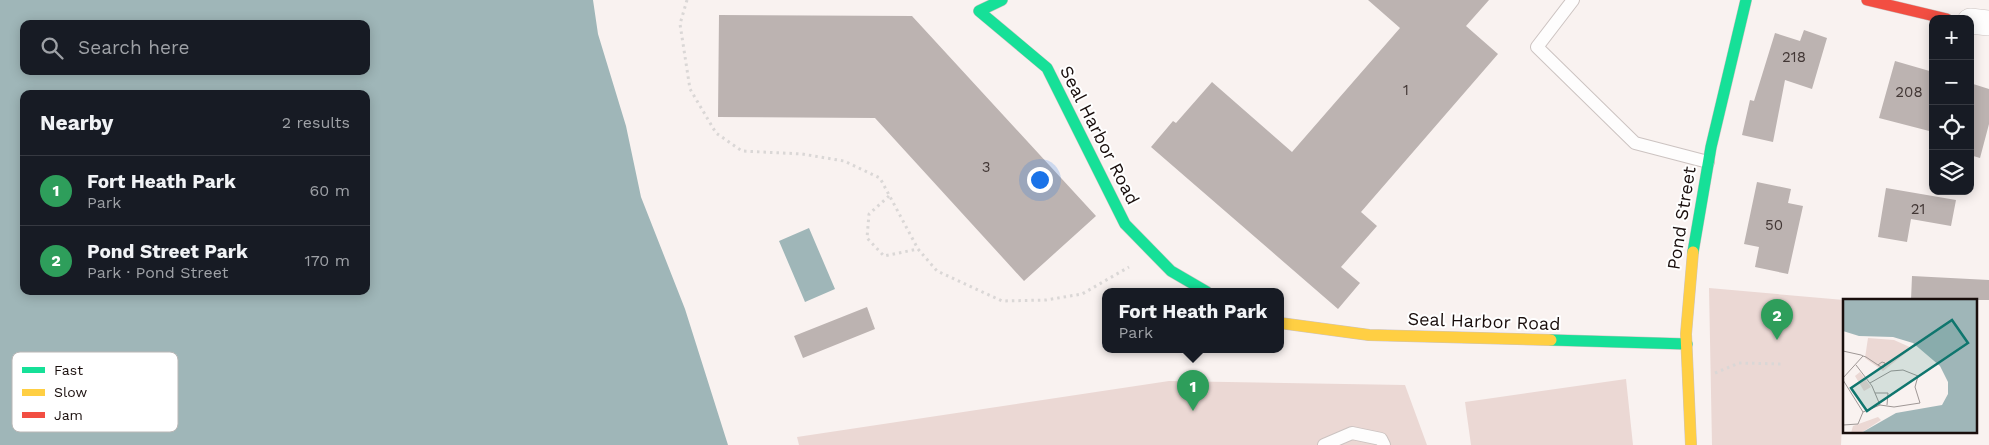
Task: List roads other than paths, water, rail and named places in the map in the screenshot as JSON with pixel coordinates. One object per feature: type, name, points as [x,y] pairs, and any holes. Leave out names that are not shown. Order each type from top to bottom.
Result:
[{"type":"street","name":"Seal Harbor Road","points":[[1002,0],[979,11],[1046,68],[1125,224],[1170,271],[1200,288]]},
{"type":"street","name":"Pond Street","points":[[1691,445],[1687,344],[1691,263],[1708,162],[1746,0]]},
{"type":"street","points":[[1867,0],[1930,15]]},
{"type":"street","points":[[1974,21],[1989,23]]},
{"type":"street","name":"Seal Harbor Road","points":[[1284,324],[1369,335],[1687,344]]},
{"type":"lane","points":[[1573,0],[1537,47],[1636,143],[1708,162]]},
{"type":"lane","points":[[1324,445],[1352,433],[1380,439],[1384,445]]},
{"type":"water","points":[[0,0],[593,0],[598,34],[626,126],[641,197],[685,309],[728,445],[0,445]]},
{"type":"water","points":[[809,228],[835,289],[805,302],[779,241]]},
{"type":"place","name":"Pond Street Park","points":[[1777,340]]},
{"type":"place","name":"Fort Heath Park","points":[[1193,411]]}]
